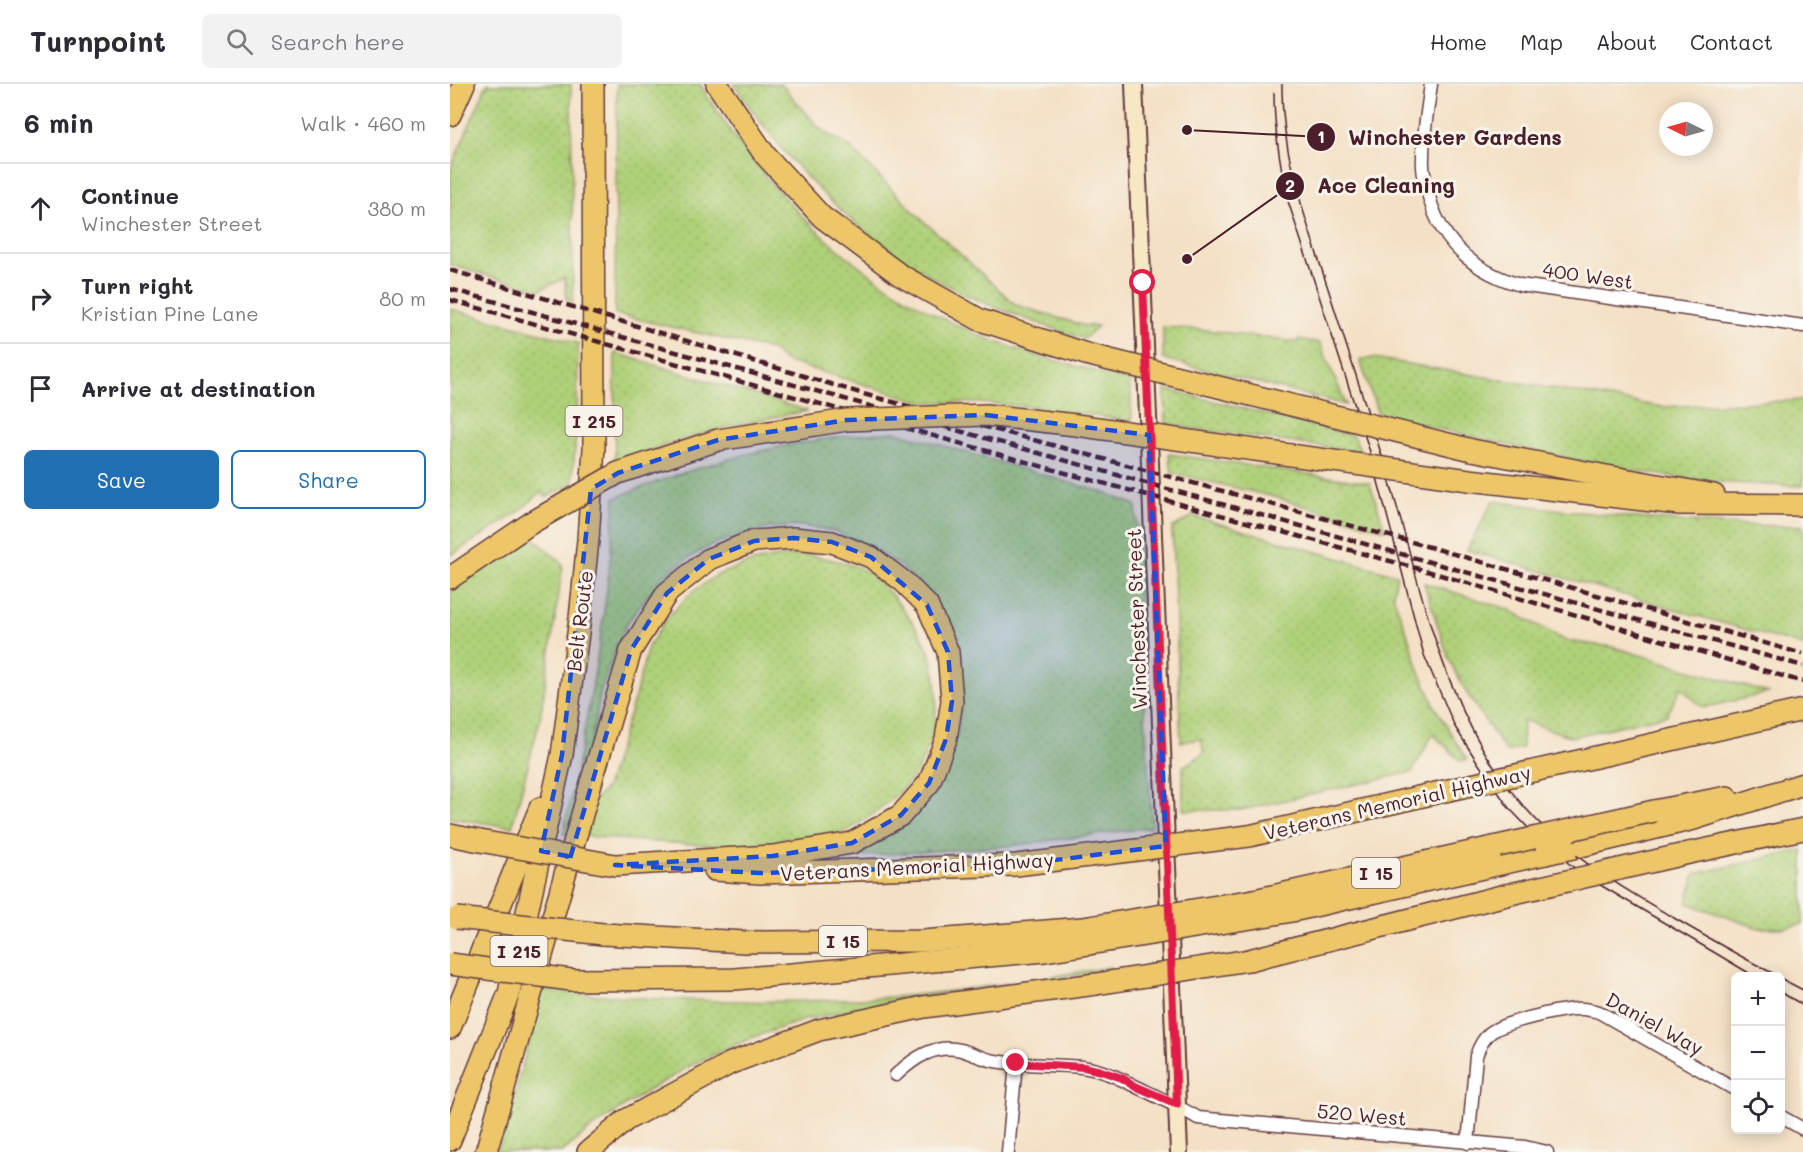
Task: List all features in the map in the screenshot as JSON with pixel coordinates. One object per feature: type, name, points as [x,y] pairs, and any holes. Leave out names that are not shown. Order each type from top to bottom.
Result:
[{"type":"highway","points":[[450,115],[464,84]]},
{"type":"highway","name":"Belt Route","points":[[450,1140],[509,993],[562,755],[580,618],[594,448],[593,84]]},
{"type":"highway","points":[[717,84],[765,155],[822,217],[900,275],[980,320],[1086,354],[1472,450],[1780,506]]},
{"type":"highway","points":[[450,578],[531,523],[618,473],[718,440],[847,420],[986,416],[1076,425],[1469,480],[1679,504],[1803,505]]},
{"type":"highway","points":[[486,1152],[631,650],[667,592],[709,559],[754,541],[794,538],[832,542],[871,556],[904,582],[927,605],[948,652],[952,701],[946,739],[929,783],[901,815],[852,843],[773,856],[615,865]]},
{"type":"highway","name":"Veterans Memorial Highway","points":[[450,835],[615,865],[760,873],[1016,865],[1249,836],[1803,710]]},
{"type":"highway","points":[[450,1028],[562,755]]},
{"type":"highway","points":[[1253,909],[1292,911],[1590,844],[1694,819],[1803,783]]},
{"type":"highway","name":"I 15","points":[[454,917],[603,934],[745,942],[923,941],[1086,936],[1253,909],[1498,846],[1654,811],[1803,783]]},
{"type":"highway","points":[[588,1152],[626,1120],[730,1064],[819,1030],[924,1007],[1249,960],[1506,895],[1803,829]]},
{"type":"highway","points":[[450,964],[572,980],[735,979],[1045,951],[1086,936]]},
{"type":"main road","name":"Winchester Street","points":[[1134,84],[1179,1152]]},
{"type":"street","name":"400 West","points":[[1431,84],[1422,159],[1433,212],[1449,240],[1469,260],[1496,278],[1520,285],[1803,326]]},
{"type":"street","name":"Daniel Way","points":[[1468,1143],[1475,1063],[1481,1043],[1490,1033],[1502,1026],[1566,1010],[1582,1008],[1599,1012],[1731,1087]]},
{"type":"street","name":"520 West","points":[[896,1075],[914,1058],[934,1050],[947,1048],[996,1061],[1084,1067],[1101,1071],[1122,1078],[1177,1104],[1198,1118],[1525,1148],[1547,1152]]},
{"type":"street","points":[[1008,1152],[1016,1063]]},
{"type":"street","points":[[1785,1119],[1803,1129]]},
{"type":"highlighted area","points":[[986,415],[1149,435],[1166,846],[1016,865],[760,873],[615,865],[773,856],[852,843],[901,815],[929,783],[946,739],[952,701],[948,652],[927,605],[871,557],[832,542],[794,538],[754,541],[709,559],[667,593],[631,650],[569,862],[567,856],[541,851],[562,755],[591,489],[618,473],[718,440],[847,420]]},
{"type":"green space","points":[[487,84],[571,84],[573,302],[566,299],[565,278],[539,290],[450,265],[450,170]]},
{"type":"green space","points":[[617,84],[700,84],[728,128],[791,206],[865,271],[907,298],[951,322],[999,343],[1048,359],[1130,380],[1132,421],[1033,407],[923,402],[785,361],[772,350],[615,314]]},
{"type":"green space","points":[[734,84],[781,84],[821,130],[849,146],[917,215],[1016,305],[1085,326],[1098,326],[1084,339],[1038,323],[964,294],[895,254],[834,205],[807,177],[781,148]]},
{"type":"green space","points":[[450,309],[578,343],[577,423],[572,484],[546,497],[541,492],[517,513],[450,556]]},
{"type":"green space","points":[[1163,327],[1207,330],[1297,342],[1299,339],[1320,343],[1346,405],[1163,359]]},
{"type":"green space","points":[[615,353],[808,411],[702,434],[660,447],[615,465]]},
{"type":"green space","points":[[1373,358],[1662,407],[1803,400],[1803,486],[1718,482],[1650,473],[1533,451],[1378,414],[1360,360]]},
{"type":"green space","points":[[1165,389],[1354,436],[1361,452],[1166,425]]},
{"type":"green space","points":[[896,432],[1102,492],[1136,505],[1143,686],[1152,827],[1009,846],[844,857],[845,854],[863,848],[957,737],[963,692],[956,657],[930,597],[903,568],[873,548],[834,531],[802,526],[770,528],[714,544],[685,560],[663,577],[644,600],[626,625],[601,690],[589,754],[568,834],[563,834],[596,667],[608,583],[615,498],[683,473],[752,453],[823,439]]},
{"type":"green space","points":[[1169,454],[1370,483],[1385,530],[1274,497],[1172,473]]},
{"type":"green space","points":[[1493,501],[1648,519],[1803,526],[1803,646],[1467,550]]},
{"type":"green space","points":[[1193,516],[1397,575],[1393,595],[1419,670],[1436,709],[1467,760],[1460,761],[1433,734],[1412,772],[1241,810],[1183,810],[1183,767],[1204,753],[1201,739],[1181,742],[1172,528]]},
{"type":"green space","points":[[534,538],[563,564],[540,719],[512,827],[450,818],[450,592],[495,560]]},
{"type":"green space","points":[[810,555],[849,564],[871,574],[894,598],[917,629],[930,654],[936,686],[935,719],[927,751],[911,780],[885,805],[857,825],[843,833],[815,841],[756,845],[707,845],[585,836],[593,802],[606,788],[648,647],[666,619],[691,593],[717,575],[752,562],[783,556]]},
{"type":"green space","points":[[1424,583],[1508,609],[1566,641],[1613,647],[1768,693],[1703,708],[1681,687],[1667,715],[1571,737],[1523,720],[1522,748],[1506,752],[1465,690],[1448,657]]},
{"type":"green space","points":[[1803,850],[1803,924],[1783,928],[1758,928],[1687,903],[1695,874]]},
{"type":"green space","points":[[1110,967],[1110,971],[899,1000],[804,1020],[754,1037],[697,1062],[593,1127],[562,1152],[497,1152],[508,1121],[542,990],[673,1000],[805,1001],[947,992]]},
{"type":"tram line","points":[[1282,84],[1285,133],[1301,203],[1381,453],[1434,635],[1469,723],[1492,764],[1520,802],[1537,821],[1573,853],[1632,893],[1771,972]]},
{"type":"tram line","points":[[1274,93],[1278,147],[1288,201],[1371,455],[1424,655],[1455,727],[1509,808],[1539,839],[1573,867],[1602,886],[1747,972]]},
{"type":"tram line","points":[[1785,981],[1803,990]]},
{"type":"tram line","points":[[1785,995],[1803,1005]]},
{"type":"railway","points":[[450,270],[867,395],[1419,544],[1803,654]]},
{"type":"railway","points":[[450,289],[1803,666]]},
{"type":"railway","points":[[450,300],[1062,472],[1427,571],[1803,682]]},
{"type":"place","name":"Winchester Gardens","points":[[1187,130]]},
{"type":"place","name":"Ace Cleaning","points":[[1187,259]]},
{"type":"route","points":[[1016,1063],[1084,1067],[1101,1071],[1122,1078],[1177,1104],[1143,283]]}]
